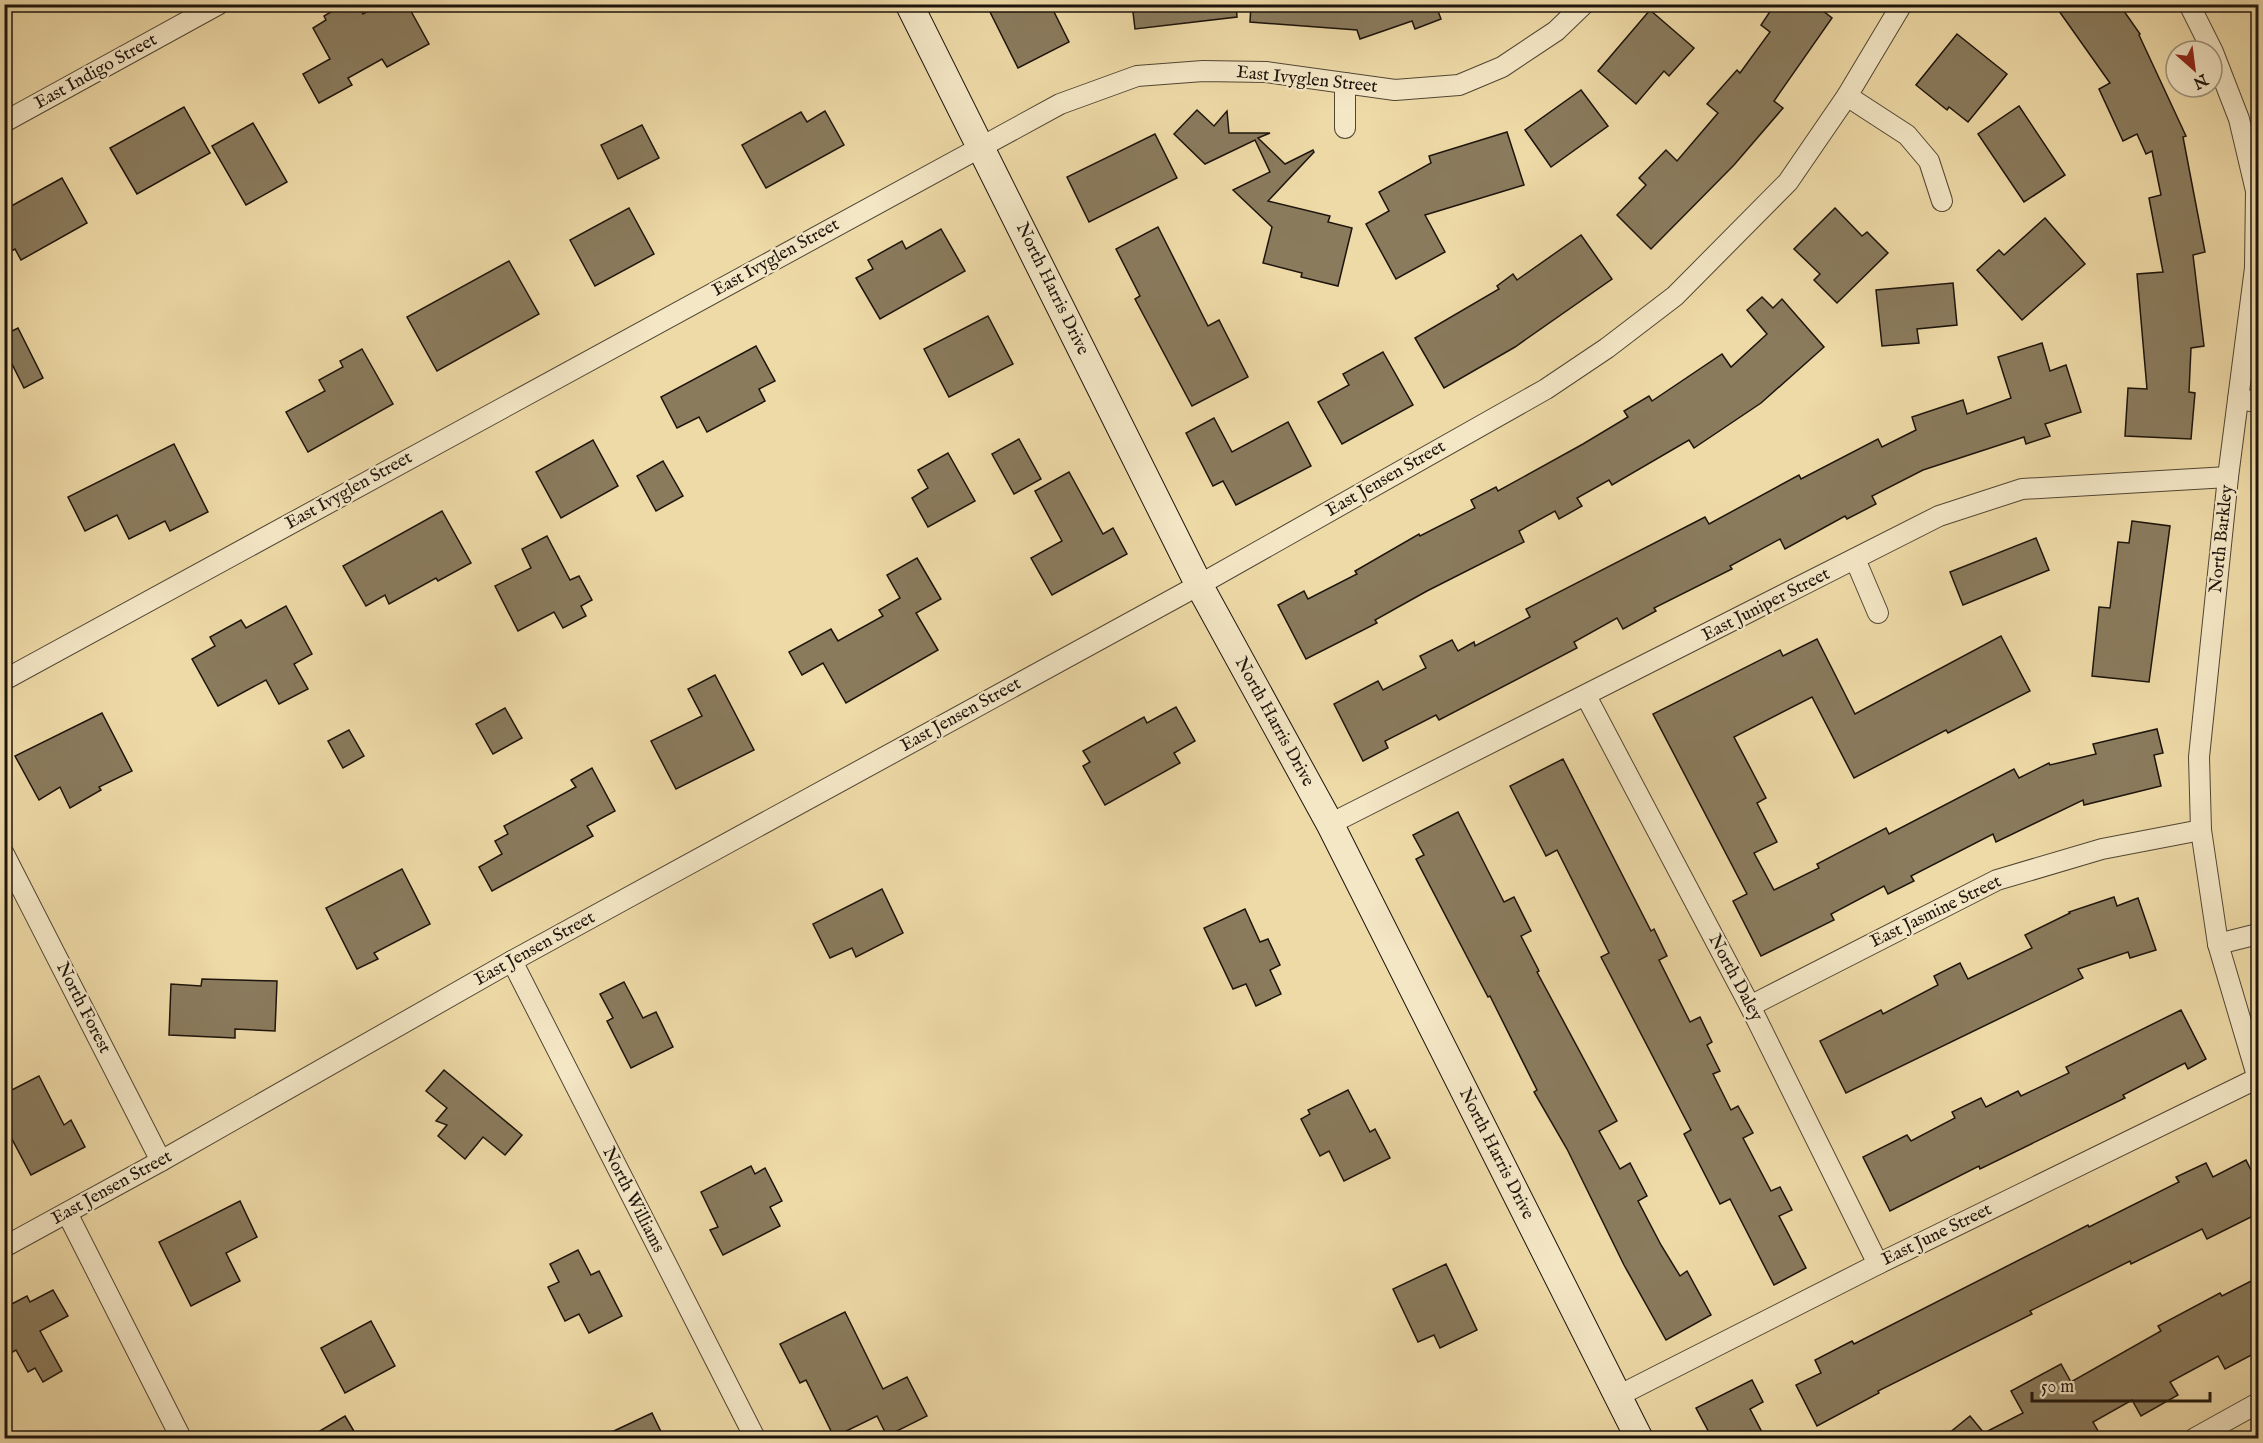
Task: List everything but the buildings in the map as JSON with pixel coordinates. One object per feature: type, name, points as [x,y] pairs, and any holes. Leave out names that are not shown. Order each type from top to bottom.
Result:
[{"type":"street","name":"East Indigo Street","points":[[4,122],[219,4]]},
{"type":"street","name":"North Harris Drive","points":[[909,4],[1199,585],[1330,824],[1639,1438]]},
{"type":"street","name":"East Ivyglen Street","points":[[4,680],[1060,104],[1137,76],[1203,71],[1266,72],[1395,90],[1459,85],[1502,67],[1556,31],[1584,4]]},
{"type":"street","name":"East Jensen Street","points":[[4,1247],[161,1161],[512,961],[1199,585],[1546,389],[1607,348],[1675,296],[1788,182],[1847,96],[1902,4]]},
{"type":"street","name":"North Barkley","points":[[2189,4],[2213,52],[2239,119],[2256,191],[2255,268],[2228,477],[2199,757],[2202,830],[2218,944],[2258,1078]]},
{"type":"street","points":[[1345,83],[1345,128]]},
{"type":"street","points":[[1847,96],[1906,135],[1929,161],[1942,201]]},
{"type":"street","points":[[2238,399],[2259,402]]},
{"type":"street","name":"East Juniper Street","points":[[1330,824],[1940,516],[2022,489],[2228,477]]},
{"type":"street","points":[[1855,559],[1878,613]]},
{"type":"street","name":"North Daley","points":[[1586,696],[1750,1006],[1878,1264]]},
{"type":"street","name":"East Jasmine Street","points":[[1750,1006],[1997,880],[2102,849],[2202,830]]},
{"type":"street","name":"North Forest","points":[[4,854],[161,1161]]},
{"type":"street","points":[[2218,944],[2259,934]]},
{"type":"street","name":"North Williams","points":[[512,961],[754,1438]]},
{"type":"street","name":"East June Street","points":[[1618,1396],[1878,1264],[2258,1078]]},
{"type":"street","points":[[67,1213],[181,1438]]},
{"type":"street","points":[[2195,1438],[2259,1403]]}]
